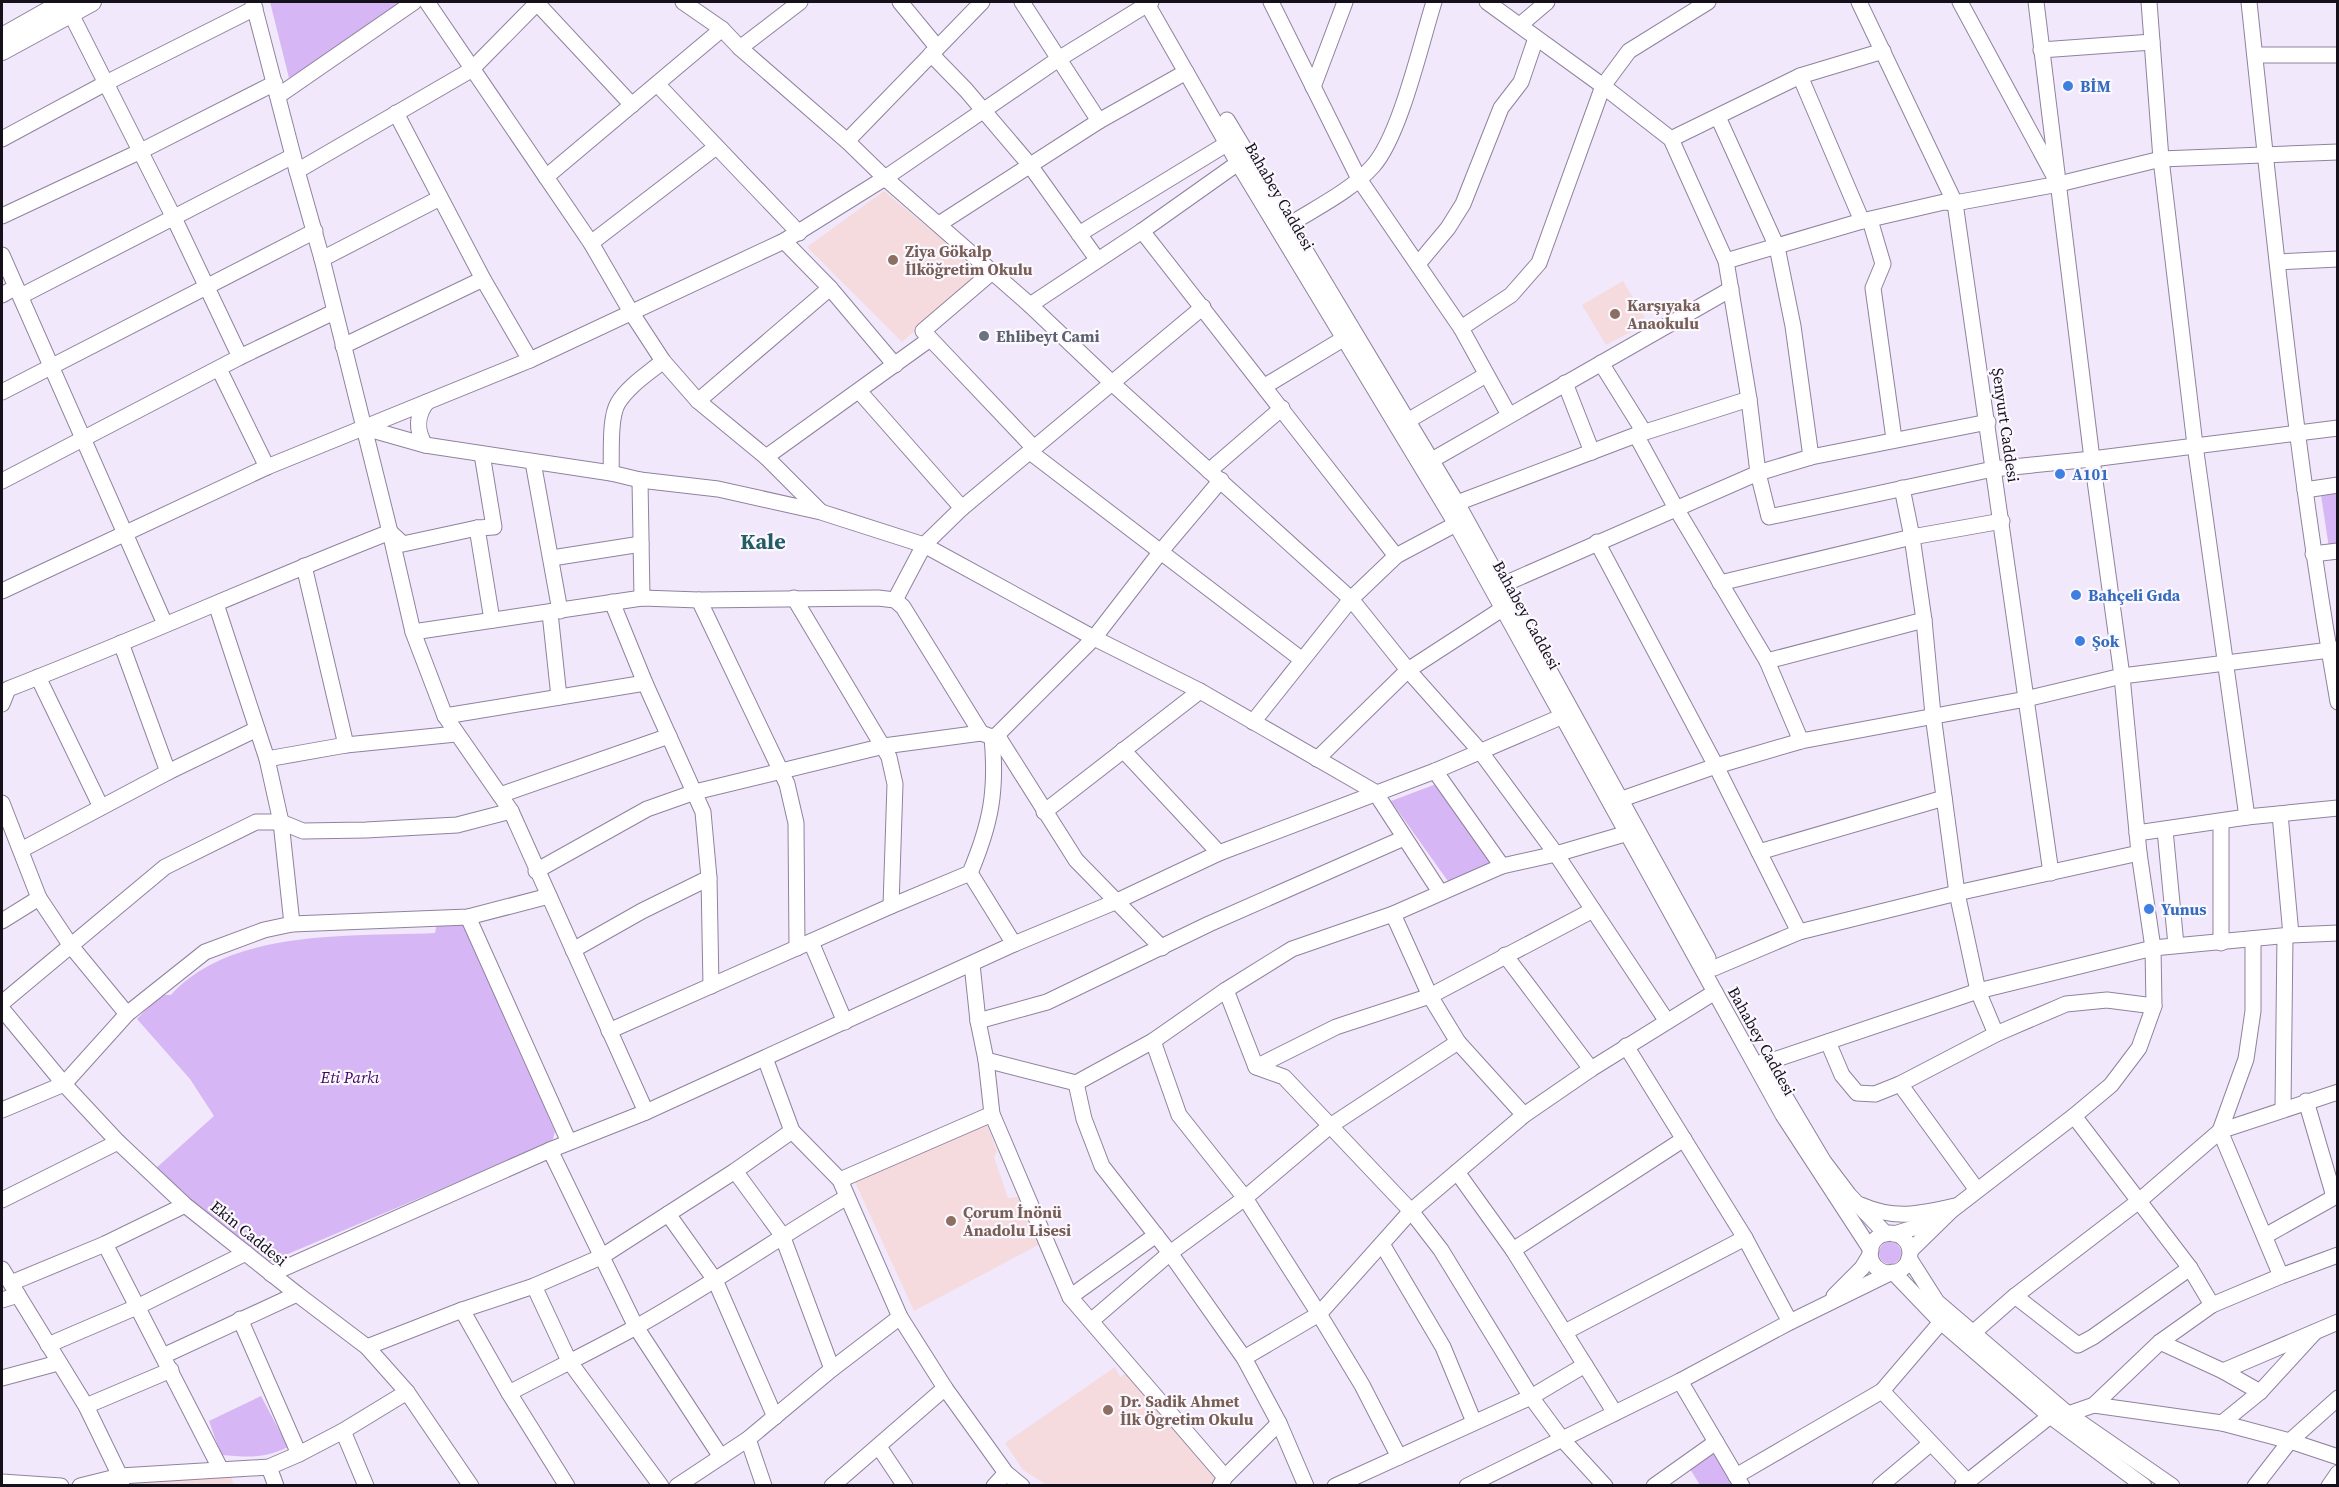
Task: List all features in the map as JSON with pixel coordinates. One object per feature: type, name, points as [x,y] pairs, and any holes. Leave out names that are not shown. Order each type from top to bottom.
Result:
[{"type":"main road","points":[[2,37],[68,8],[92,2]]},
{"type":"main road","points":[[2,51],[68,8]]},
{"type":"street","points":[[2,216],[277,89],[414,2]]},
{"type":"street","points":[[427,2],[471,70],[591,243],[663,361],[698,401],[766,457],[821,512]]},
{"type":"street","points":[[2,295],[19,292],[295,163],[396,113],[471,70],[537,2],[632,105]]},
{"type":"street","points":[[683,2],[722,29],[848,141],[885,178],[1030,305],[1113,384],[1351,599],[1408,670],[1480,751],[1556,854],[1666,1020]]},
{"type":"street","points":[[741,48],[800,2]]},
{"type":"street","points":[[900,2],[934,51],[1029,164],[1097,259]]},
{"type":"street","points":[[848,141],[982,2]]},
{"type":"street","points":[[1022,2],[1057,60],[1099,121]]},
{"type":"street","points":[[2,591],[267,467],[530,360],[784,241],[885,178],[1057,60],[1150,2]]},
{"type":"street","name":"Bahabey Caddesi","points":[[1150,2],[1186,72],[1238,162],[1456,524],[1783,1115],[1871,1252]]},
{"type":"street","name":"Bahabey Caddesi","points":[[1150,2],[1409,420],[1622,799],[1765,1063],[1824,1162],[1849,1195],[1890,1234]]},
{"type":"street","points":[[1271,2],[1359,179],[1461,328],[1509,415]]},
{"type":"street","points":[[1313,87],[1345,2]]},
{"type":"street","points":[[1289,225],[1359,179],[1374,165],[1388,142],[1402,104],[1434,2]]},
{"type":"street","points":[[1487,2],[1603,86],[1671,139],[1726,261],[1749,399],[1758,473],[1769,517],[1993,469],[2337,428]]},
{"type":"street","points":[[1520,25],[1547,2]]},
{"type":"street","points":[[1461,328],[1511,295],[1539,263],[1603,86],[1629,51],[1708,2]]},
{"type":"street","name":"Şenyurt Caddesi","points":[[1858,2],[1955,203],[2051,873]]},
{"type":"street","points":[[1960,2],[2059,184]]},
{"type":"street","points":[[1467,1485],[1680,1381],[1825,1304],[1903,1268],[1910,1255],[1955,1208],[2111,1085],[2139,1048],[2154,1006],[2153,948],[2139,853],[2122,676],[2092,459],[2036,2]]},
{"type":"street","points":[[2149,2],[2161,159],[2195,445],[2247,817]]},
{"type":"street","points":[[2250,2],[2264,155],[2297,433],[2313,554],[2333,650],[2337,702]]},
{"type":"street","points":[[2,139],[254,5],[365,428],[413,632],[445,716],[511,810],[536,871],[646,1112]]},
{"type":"street","points":[[68,8],[141,151],[240,357]]},
{"type":"street","points":[[546,177],[722,29]]},
{"type":"street","points":[[1418,264],[1448,228],[1463,204],[1502,108],[1521,82],[1536,38]]},
{"type":"street","points":[[2041,50],[2152,42]]},
{"type":"street","points":[[1671,139],[1800,76],[1883,51]]},
{"type":"street","points":[[2255,55],[2337,55]]},
{"type":"street","points":[[939,224],[1029,164],[1186,72]]},
{"type":"street","points":[[1800,76],[1866,220],[1883,264],[1873,288],[1894,439]]},
{"type":"street","points":[[658,85],[799,233]]},
{"type":"street","points":[[396,113],[483,279],[530,360]]},
{"type":"street","points":[[1718,117],[1777,247],[1793,326],[1811,457]]},
{"type":"street","points":[[1079,234],[1228,143]]},
{"type":"street","points":[[591,243],[716,147]]},
{"type":"street","points":[[1726,261],[1866,220],[1944,202],[1955,203],[2059,184],[2161,159],[2337,152]]},
{"type":"street","points":[[1030,305],[1142,231],[1238,162]]},
{"type":"street","points":[[322,259],[440,198]]},
{"type":"street","points":[[2,392],[315,231]]},
{"type":"street","points":[[1142,231],[1396,556]]},
{"type":"street","points":[[784,241],[830,288],[895,365]]},
{"type":"street","points":[[2,255],[165,624]]},
{"type":"street","points":[[2278,262],[2337,259]]},
{"type":"street","points":[[992,272],[923,331],[1032,450],[1301,659]]},
{"type":"street","points":[[343,346],[483,279]]},
{"type":"street","points":[[698,401],[830,288]]},
{"type":"street","points":[[1432,460],[1731,289]]},
{"type":"street","points":[[896,600],[924,545],[962,508],[1203,307]]},
{"type":"street","points":[[2,481],[240,357],[334,312]]},
{"type":"street","points":[[766,457],[930,339]]},
{"type":"street","points":[[1265,386],[1343,339]]},
{"type":"street","points":[[610,473],[614,413],[619,402],[663,361]]},
{"type":"street","points":[[1601,363],[1640,433],[1677,510],[1767,661],[1801,741]]},
{"type":"street","points":[[219,369],[267,467]]},
{"type":"street","points":[[1409,420],[1486,375]]},
{"type":"street","points":[[1566,383],[1592,452]]},
{"type":"street","points":[[859,391],[962,508]]},
{"type":"street","points":[[1457,503],[1640,433],[1749,399]]},
{"type":"street","points":[[425,445],[418,425],[422,408],[427,402]]},
{"type":"street","points":[[536,871],[647,808],[695,792],[884,746],[990,735],[1094,638],[1162,550],[1215,476],[1281,408]]},
{"type":"street","points":[[1502,585],[1758,473],[1811,457],[1988,422]]},
{"type":"street","points":[[365,428],[425,445],[610,473],[640,480],[718,489],[821,512],[924,545],[1094,638],[1200,691],[1375,792],[1440,892]]},
{"type":"street","points":[[390,532],[403,544],[477,528],[494,527],[482,454]]},
{"type":"street","points":[[533,462],[552,558],[560,697]]},
{"type":"street","points":[[640,480],[642,598]]},
{"type":"street","points":[[2305,490],[2337,485]]},
{"type":"street","points":[[1902,488],[1912,537],[1924,620],[1933,715],[1957,893],[1978,991],[1996,1034]]},
{"type":"street","points":[[1720,583],[1912,537],[2002,521]]},
{"type":"street","points":[[1253,722],[1351,599],[1396,556],[1456,524]]},
{"type":"street","points":[[477,528],[492,620]]},
{"type":"street","points":[[2,704],[5,682],[38,677],[390,532]]},
{"type":"street","points":[[1597,542],[1716,766],[1799,932]]},
{"type":"street","points":[[552,558],[640,544]]},
{"type":"street","points":[[2313,554],[2337,551]]},
{"type":"street","points":[[304,566],[346,745]]},
{"type":"street","points":[[413,632],[642,598],[699,600],[878,598],[896,600],[1076,860],[1162,948]]},
{"type":"street","points":[[794,598],[884,746],[895,784],[891,906]]},
{"type":"street","points":[[699,600],[781,771],[796,823],[804,945],[845,1022]]},
{"type":"street","points":[[612,602],[645,683],[704,813],[709,878],[711,986]]},
{"type":"street","points":[[216,604],[267,759],[281,822],[292,924]]},
{"type":"street","points":[[1317,759],[1408,670],[1502,609]]},
{"type":"street","points":[[1767,661],[1924,620]]},
{"type":"street","points":[[121,643],[168,772]]},
{"type":"street","points":[[1622,799],[1716,766],[1801,741],[2026,699],[2122,676],[2333,650]]},
{"type":"street","points":[[38,677],[101,807]]},
{"type":"street","points":[[445,716],[645,683]]},
{"type":"street","points":[[1044,812],[1200,691]]},
{"type":"street","points":[[271,1274],[550,1150],[646,1112],[1014,944],[1115,902],[1219,853],[1435,771],[1563,716]]},
{"type":"street","points":[[21,850],[168,772],[257,729]]},
{"type":"street","points":[[267,759],[346,745],[456,734]]},
{"type":"street","points":[[609,1030],[970,873],[981,847],[991,810],[995,766],[990,735]]},
{"type":"street","points":[[500,795],[669,736]]},
{"type":"street","points":[[1123,750],[1219,853]]},
{"type":"street","points":[[1435,771],[1502,866]]},
{"type":"street","points":[[1759,852],[1944,798]]},
{"type":"street","points":[[2,803],[39,898],[71,946],[127,1014]]},
{"type":"street","points":[[2137,833],[2247,817],[2337,808]]},
{"type":"street","points":[[2,1003],[165,867],[256,822],[281,822],[303,831],[366,830],[457,825],[511,810]]},
{"type":"street","points":[[2280,814],[2288,935],[2283,1108]]},
{"type":"street","points":[[2221,822],[2221,943]]},
{"type":"street","points":[[2165,830],[2176,945]]},
{"type":"street","points":[[986,1060],[1076,1083],[1153,1041],[1226,990],[1292,949],[1393,914],[1502,866],[1556,854],[1628,833]]},
{"type":"street","points":[[978,1021],[1047,1002],[1209,924],[1404,838]]},
{"type":"street","points":[[1714,968],[1799,932],[1957,893],[2139,853]]},
{"type":"street","points":[[970,873],[1014,944]]},
{"type":"street","points":[[573,950],[642,911],[709,878]]},
{"type":"street","points":[[2,1110],[64,1084],[127,1014],[205,952],[264,930],[292,924],[468,917],[549,896]]},
{"type":"street","points":[[2,921],[39,898]]},
{"type":"street","points":[[1256,1067],[1336,1027],[1430,996],[1593,910]]},
{"type":"street","points":[[1393,914],[1430,996],[1458,1042],[1524,1115]]},
{"type":"street","points":[[468,917],[569,1142]]},
{"type":"street","points":[[1765,1063],[1978,991],[2153,948],[2288,935],[2337,933]]},
{"type":"street","points":[[2253,939],[2253,1011],[2246,1059],[2220,1131],[2281,1276]]},
{"type":"street","points":[[1504,955],[1591,1069]]},
{"type":"street","points":[[972,964],[992,1114],[1070,1297],[1223,1481],[1279,1423]]},
{"type":"street","points":[[1226,990],[1256,1067],[1284,1077],[1412,1211],[1441,1250],[1531,1397],[1562,1439],[1605,1485]]},
{"type":"street","points":[[1244,1358],[1319,1314],[1412,1211],[1524,1115],[1666,1020],[1715,992]]},
{"type":"street","points":[[1828,1042],[1842,1075],[1857,1093],[1875,1094],[1900,1084],[1996,1034],[2066,1004],[2107,1000],[2154,1006]]},
{"type":"street","name":"Ekin Caddesi","points":[[2,1009],[64,1084],[118,1142],[185,1205],[367,1347],[407,1392],[471,1485]]},
{"type":"street","points":[[1153,1041],[1179,1115],[1245,1198],[1362,1385],[1399,1457]]},
{"type":"street","points":[[1091,1321],[1170,1253],[1245,1198],[1330,1126],[1458,1042]]},
{"type":"street","points":[[1626,1046],[1745,1238],[1790,1322]]},
{"type":"street","points":[[765,1058],[792,1131],[840,1180],[900,1317],[945,1388],[1006,1473],[1022,1485]]},
{"type":"street","points":[[1076,1083],[1084,1119],[1102,1166],[1170,1253],[1244,1358],[1279,1423],[1306,1485]]},
{"type":"street","points":[[1900,1084],[1977,1190]]},
{"type":"street","points":[[1974,1332],[2015,1296],[2139,1201],[2220,1131],[2283,1108],[2337,1092]]},
{"type":"street","points":[[2265,1236],[2331,1199],[2333,1193],[2306,1101]]},
{"type":"street","points":[[840,1180],[992,1114]]},
{"type":"street","points":[[2074,1116],[2190,1268],[2212,1305]]},
{"type":"street","points":[[367,1347],[462,1310],[534,1286],[601,1257],[735,1171],[792,1131]]},
{"type":"street","points":[[1513,1250],[1684,1139]]},
{"type":"street","points":[[2,1200],[118,1142]]},
{"type":"street","points":[[550,1150],[636,1327],[721,1457]]},
{"type":"street","points":[[735,1171],[782,1235],[832,1369]]},
{"type":"street","points":[[1456,1172],[1513,1250],[1615,1413]]},
{"type":"street","points":[[1849,1195],[1863,1206],[1893,1215],[1908,1216],[1955,1208]]},
{"type":"street","points":[[509,1393],[636,1327],[847,1197]]},
{"type":"street","points":[[2,1300],[15,1289],[185,1205]]},
{"type":"street","points":[[1825,1304],[1862,1268],[1876,1239],[1920,1226],[1955,1208]]},
{"type":"street","points":[[668,1214],[715,1280],[775,1417]]},
{"type":"street","points":[[1890,1234],[1905,1240],[1910,1255],[1937,1302],[2068,1414],[2172,1485]]},
{"type":"street","points":[[1070,1297],[1156,1235]]},
{"type":"street","points":[[1565,1332],[1745,1238]]},
{"type":"street","points":[[105,1244],[139,1306],[220,1468]]},
{"type":"street","points":[[1382,1244],[1443,1347],[1474,1422]]},
{"type":"street","points":[[1871,1252],[1875,1265],[1891,1272],[1941,1322],[2050,1416],[2144,1485]]},
{"type":"street","points":[[48,1345],[139,1306],[246,1253]]},
{"type":"street","points":[[2068,1414],[2094,1405],[2160,1342],[2212,1305],[2337,1255]]},
{"type":"street","points":[[2015,1296],[2078,1345],[2190,1268]]},
{"type":"street","points":[[2,1269],[86,1406],[121,1481]]},
{"type":"street","points":[[534,1286],[569,1361],[661,1485]]},
{"type":"street","points":[[163,1356],[297,1294]]},
{"type":"street","points":[[462,1310],[561,1484]]},
{"type":"street","points":[[677,1485],[748,1439],[832,1369],[900,1317]]},
{"type":"street","points":[[240,1319],[299,1454]]},
{"type":"street","points":[[1680,1381],[1739,1481],[1882,1392],[1941,1322]]},
{"type":"street","points":[[2223,1371],[2337,1322]]},
{"type":"street","points":[[2222,1424],[2260,1392],[2315,1332]]},
{"type":"street","points":[[2160,1342],[2223,1371],[2260,1392]]},
{"type":"street","points":[[2,1378],[58,1363]]},
{"type":"street","points":[[1335,1485],[1531,1397],[1585,1365]]},
{"type":"street","points":[[86,1406],[171,1370]]},
{"type":"street","points":[[832,1485],[945,1388]]},
{"type":"street","points":[[80,1485],[220,1468],[269,1467],[344,1431],[407,1392]]},
{"type":"street","points":[[1882,1392],[1964,1483],[2050,1416]]},
{"type":"street","points":[[2255,1485],[2290,1441],[2337,1398]]},
{"type":"street","points":[[2094,1405],[2222,1424],[2290,1441],[2337,1457]]},
{"type":"street","points":[[344,1431],[366,1485]]},
{"type":"street","points":[[748,1439],[765,1485]]},
{"type":"street","points":[[1654,1485],[1716,1442]]},
{"type":"street","points":[[1880,1485],[1930,1444]]},
{"type":"street","points":[[879,1447],[905,1485]]},
{"type":"street","points":[[269,1467],[276,1485]]},
{"type":"street","points":[[994,1485],[1006,1473]]},
{"type":"street","points":[[2329,1485],[2337,1473]]},
{"type":"street","points":[[2,1482],[61,1485]]},
{"type":"shaded area","name":"Ziya Gökalp İlköğretim Okulu","points":[[884,191],[982,273],[902,342],[807,247]]},
{"type":"shaded area","name":"Karşıyaka Anaokulu","points":[[1623,281],[1648,323],[1606,345],[1582,305]]},
{"type":"shaded area","name":"Çorum İnönü Anadolu Lisesi","points":[[987,1124],[997,1152],[994,1157],[1008,1198],[1018,1197],[1040,1244],[914,1311],[855,1182]]},
{"type":"shaded area","name":"Dr. Sadik Ahmet İlk Ögretim Okulu","points":[[1115,1367],[1120,1377],[1131,1370],[1217,1475],[1217,1480],[1211,1486],[1047,1485],[1023,1470],[1005,1443]]},
{"type":"shaded area","points":[[231,1477],[234,1485],[140,1486],[139,1481]]},
{"type":"green space","points":[[270,2],[405,2],[289,78]]},
{"type":"green space","points":[[2337,493],[2337,547],[2329,548],[2321,495]]},
{"type":"green space","points":[[1439,783],[1496,865],[1450,884],[1391,801]]},
{"type":"green space","name":"Eti Parkı","points":[[460,922],[471,936],[555,1132],[552,1142],[269,1262],[211,1221],[154,1170],[214,1116],[190,1079],[137,1019],[160,995],[171,995],[196,973],[226,958],[259,947],[294,940],[330,937],[435,933],[437,923]]},
{"type":"green space","points":[[1890,1242],[1898,1245],[1901,1253],[1898,1261],[1890,1264],[1882,1261],[1879,1253],[1882,1245]]},
{"type":"green space","points":[[261,1396],[288,1447],[271,1454],[255,1456],[221,1455],[209,1421]]},
{"type":"green space","points":[[1716,1452],[1737,1485],[1700,1485],[1690,1469]]},
{"type":"place","name":"BİM","points":[[2068,86]]},
{"type":"place","name":"Ziya Gökalp İlköğretim Okulu","points":[[893,260]]},
{"type":"place","name":"Karşıyaka Anaokulu","points":[[1615,314]]},
{"type":"place","name":"Ehlibeyt Cami","points":[[984,336]]},
{"type":"place","name":"A101","points":[[2060,474]]},
{"type":"place","name":"Bahçeli Gıda","points":[[2076,595]]},
{"type":"place","name":"Şok","points":[[2080,641]]},
{"type":"place","name":"Yunus","points":[[2149,909]]},
{"type":"place","name":"Çorum İnönü Anadolu Lisesi","points":[[951,1221]]},
{"type":"place","name":"Dr. Sadik Ahmet İlk Ögretim Okulu","points":[[1108,1410]]},
{"type":"district","name":"Kale","points":[[763,541]]}]
